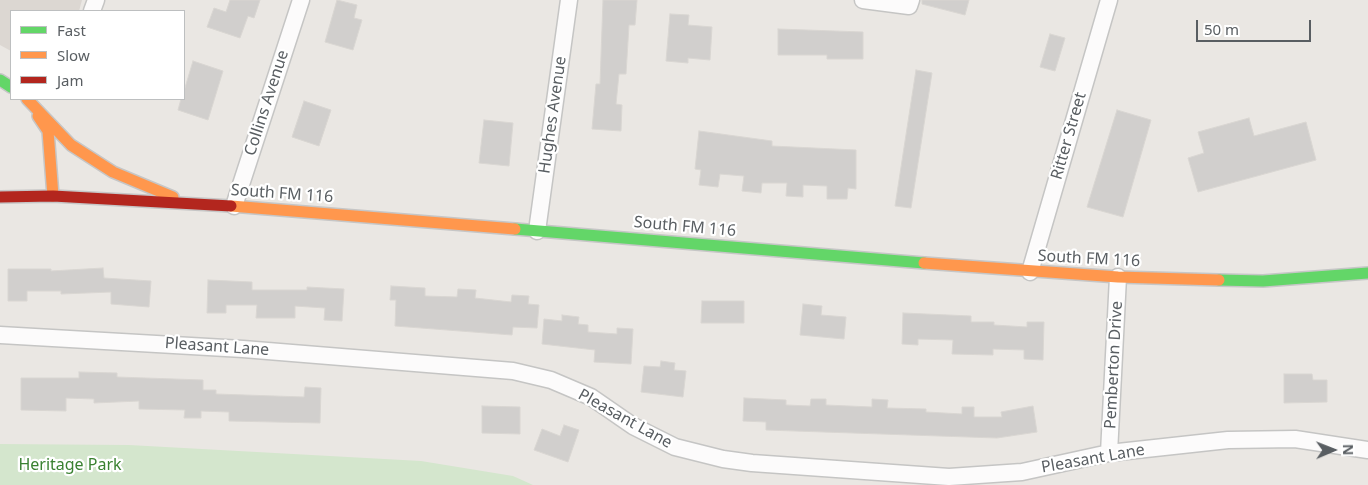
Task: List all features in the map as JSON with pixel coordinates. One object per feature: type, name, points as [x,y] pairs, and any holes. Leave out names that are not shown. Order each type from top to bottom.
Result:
[{"type":"main road","points":[[28,100],[48,131],[53,196]]},
{"type":"main road","points":[[28,100],[71,144],[104,166],[188,204]]},
{"type":"main road","name":"South FM 116","points":[[0,197],[53,196],[234,206],[1030,272],[1118,277],[1263,281],[1368,273]]},
{"type":"street","name":"Collins Avenue","points":[[234,206],[301,0]]},
{"type":"street","name":"Hughes Avenue","points":[[537,231],[569,0]]},
{"type":"street","points":[[863,0],[910,3]]},
{"type":"street","name":"Ritter Street","points":[[1030,272],[1109,0]]},
{"type":"street","name":"Pemberton Drive","points":[[1109,453],[1118,277]]},
{"type":"street","name":"Pleasant Lane","points":[[0,335],[244,349],[513,371],[551,380],[591,398],[633,426],[675,448],[723,459],[752,463],[949,477],[1022,472],[1109,453],[1263,438],[1331,442],[1368,450]]},
{"type":"shaded area","points":[[0,0],[82,0],[79,10],[10,10],[10,50],[0,45]]},
{"type":"green space","name":"Heritage Park","points":[[0,444],[129,445],[421,461],[513,476],[533,485],[0,485]]},
{"type":"building","points":[[230,0],[260,0],[254,18],[248,16],[240,38],[207,27],[214,8],[226,12]]},
{"type":"building","points":[[337,0],[357,5],[354,18],[362,20],[353,50],[325,42]]},
{"type":"building","points":[[603,0],[637,0],[635,25],[629,25],[626,74],[619,74],[616,104],[622,105],[621,131],[592,129],[596,84],[600,84]]},
{"type":"building","points":[[922,0],[969,0],[965,15],[922,4]]},
{"type":"building","points":[[670,14],[689,15],[688,25],[712,27],[710,60],[688,58],[688,63],[666,61]]},
{"type":"building","points":[[778,29],[863,32],[863,59],[827,59],[827,55],[778,55]]},
{"type":"building","points":[[1050,34],[1065,38],[1055,71],[1040,67]]},
{"type":"building","points":[[193,61],[223,71],[208,120],[178,110],[181,100],[185,100],[185,88]]},
{"type":"building","points":[[916,70],[932,73],[911,208],[895,206]]},
{"type":"building","points":[[304,101],[331,110],[319,146],[292,137]]},
{"type":"building","points":[[1117,110],[1151,120],[1123,217],[1087,207]]},
{"type":"building","points":[[1249,118],[1254,136],[1306,122],[1316,160],[1198,192],[1188,158],[1204,153],[1198,132]]},
{"type":"building","points":[[484,120],[513,123],[509,166],[479,163]]},
{"type":"building","points":[[699,131],[772,141],[772,146],[856,150],[856,189],[848,188],[847,199],[827,199],[827,186],[803,185],[803,197],[786,196],[787,183],[762,183],[761,193],[742,191],[744,176],[720,174],[718,187],[699,185],[701,170],[695,169]]},
{"type":"building","points":[[103,268],[104,278],[151,281],[149,307],[111,304],[111,292],[61,294],[61,291],[27,291],[27,301],[8,301],[8,269],[51,269],[51,271]]},
{"type":"building","points":[[208,280],[252,282],[252,290],[307,290],[307,287],[344,289],[342,321],[324,320],[325,308],[295,306],[295,318],[256,318],[257,305],[226,305],[226,313],[207,313]]},
{"type":"building","points":[[391,286],[425,288],[425,296],[457,297],[458,289],[476,290],[475,298],[511,302],[512,295],[529,296],[528,304],[539,305],[537,328],[513,327],[512,335],[395,326],[396,300],[390,300]]},
{"type":"building","points":[[702,301],[744,301],[744,323],[701,323]]},
{"type":"building","points":[[803,304],[822,306],[821,315],[846,317],[844,339],[800,335]]},
{"type":"building","points":[[903,313],[971,316],[971,322],[994,322],[994,325],[1027,327],[1027,322],[1044,322],[1043,360],[1024,359],[1024,350],[993,349],[993,355],[952,354],[953,340],[918,339],[918,345],[902,344]]},
{"type":"building","points":[[562,315],[579,317],[578,324],[588,325],[588,332],[617,334],[617,328],[633,329],[631,364],[594,362],[595,350],[542,344],[544,319],[562,321]]},
{"type":"building","points":[[661,361],[675,363],[674,370],[686,371],[683,397],[641,392],[644,366],[660,367]]},
{"type":"building","points":[[79,372],[117,373],[117,377],[203,380],[203,390],[216,390],[216,394],[304,397],[305,387],[321,388],[320,423],[229,421],[229,412],[201,411],[201,418],[184,418],[185,410],[139,409],[139,401],[94,403],[94,399],[66,398],[66,411],[21,410],[21,378],[79,378]]},
{"type":"building","points":[[1284,374],[1312,374],[1313,380],[1327,380],[1327,402],[1284,403]]},
{"type":"building","points":[[744,398],[786,400],[786,405],[810,406],[811,399],[826,399],[826,405],[872,407],[872,399],[888,400],[887,408],[926,409],[926,412],[962,414],[962,407],[974,407],[974,417],[1002,417],[1001,412],[1033,406],[1037,432],[997,438],[766,430],[766,422],[743,421]]},
{"type":"building","points":[[482,406],[520,407],[520,434],[482,433]]},
{"type":"building","points":[[564,425],[579,430],[568,462],[534,450],[542,429],[560,436]]},
{"type":"traffic: fast","points":[[0,80],[10,86]]},
{"type":"traffic: fast","points":[[515,229],[924,263]]},
{"type":"traffic: fast","points":[[1219,280],[1263,281],[1368,273]]},
{"type":"traffic: slow","points":[[28,100],[71,145],[113,172],[173,197]]},
{"type":"traffic: slow","points":[[38,116],[48,131],[53,196]]},
{"type":"traffic: slow","points":[[231,206],[515,229]]},
{"type":"traffic: slow","points":[[924,263],[1118,277],[1219,280]]},
{"type":"traffic: jam","points":[[0,197],[53,196],[231,206]]}]
